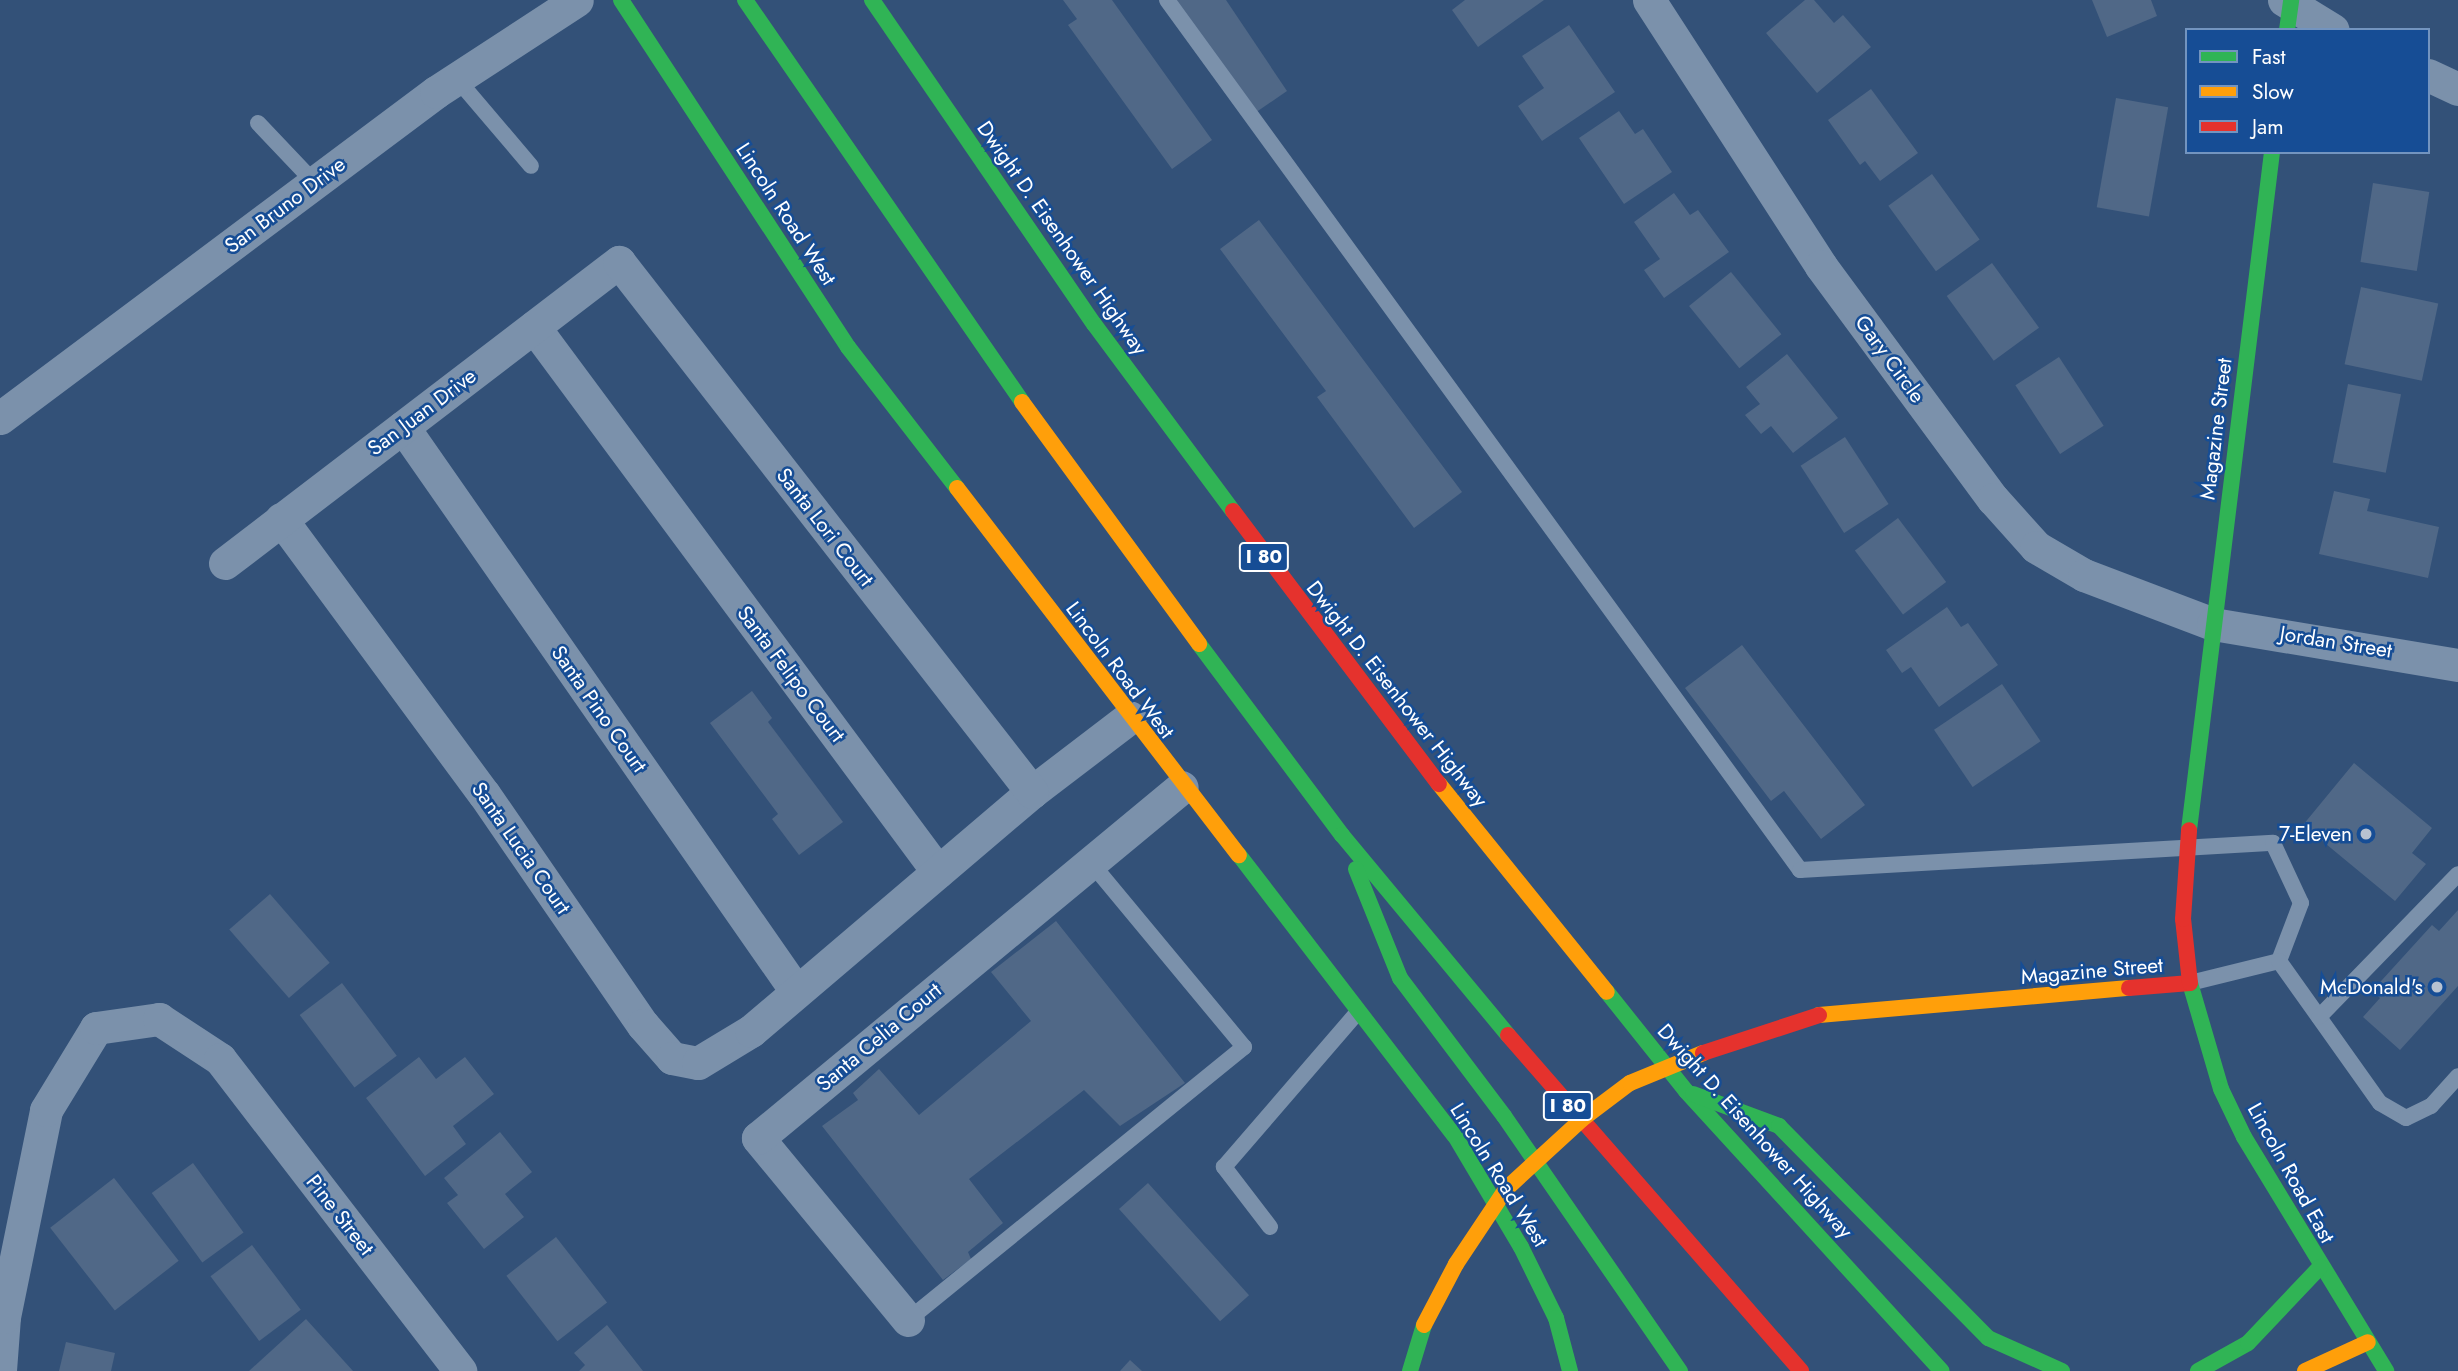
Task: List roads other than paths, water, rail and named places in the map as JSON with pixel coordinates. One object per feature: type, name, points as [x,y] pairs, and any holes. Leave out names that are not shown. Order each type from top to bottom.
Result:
[{"type":"main road","name":"Lincoln Road West","points":[[621,0],[848,347],[1182,787],[1455,1136],[1521,1247],[1556,1318],[1570,1371]]},
{"type":"main road","name":"I 80","points":[[745,0],[1079,482],[1342,835],[1600,1145],[1801,1371]]},
{"type":"main road","name":"Dwight D. Eisenhower Highway","points":[[872,0],[1094,324],[1252,540],[1412,751],[1686,1091],[1942,1371]]},
{"type":"main road","name":"Magazine Street","points":[[1410,1371],[1424,1325],[1455,1264],[1506,1189],[1582,1119],[1630,1083],[1677,1060],[1819,1015],[2190,983],[2183,919],[2187,845],[2272,154]]},
{"type":"main road","points":[[1342,835],[1400,978],[1504,1116],[1680,1371]]},
{"type":"main road","name":"Lincoln Road East","points":[[2190,983],[2221,1089],[2267,1181],[2386,1371]]},
{"type":"main road","points":[[1686,1091],[1779,1126],[1988,1338],[2062,1371]]},
{"type":"main road","points":[[2198,1371],[2248,1343],[2320,1267]]},
{"type":"main road","points":[[2305,1371],[2368,1342]]},
{"type":"street","name":"San Bruno Drive","points":[[0,418],[457,79],[577,0]]},
{"type":"street","name":"Gary Circle","points":[[1649,0],[1821,266],[1993,499],[2036,547],[2084,575],[2213,624]]},
{"type":"street","points":[[2288,9],[2329,28]]},
{"type":"street","points":[[2430,76],[2458,89]]},
{"type":"street","name":"San Juan Drive","points":[[225,562],[619,262]]},
{"type":"street","name":"Santa Lori Court","points":[[619,262],[1032,792]]},
{"type":"street","name":"Santa Felipo Court","points":[[534,327],[938,872]]},
{"type":"street","name":"Santa Pino Court","points":[[403,427],[796,991]]},
{"type":"street","name":"Santa Lucia Court","points":[[281,519],[484,794],[643,1025],[673,1058],[698,1063],[751,1031],[796,991]]},
{"type":"street","name":"Jordan Street","points":[[2213,624],[2458,666]]},
{"type":"street","points":[[796,991],[1032,792],[1130,717]]},
{"type":"street","name":"Santa Celia Court","points":[[908,1320],[758,1138],[1182,787]]},
{"type":"street","name":"Pine Street","points":[[0,1370],[4,1317],[46,1110],[96,1028],[159,1019],[220,1059],[460,1371]]},
{"type":"lane","points":[[1167,0],[1800,870],[2187,845],[2273,843],[2301,903],[2279,961]]},
{"type":"lane","points":[[457,79],[531,166]]},
{"type":"lane","points":[[258,123],[315,183]]},
{"type":"lane","points":[[908,1320],[1244,1048],[1091,863]]},
{"type":"lane","points":[[2319,1017],[2458,874]]},
{"type":"lane","points":[[2190,983],[2279,961]]},
{"type":"lane","points":[[2279,961],[2381,1103],[2406,1118],[2431,1106],[2458,1076]]},
{"type":"lane","points":[[1270,1227],[1224,1167],[1358,1012]]},
{"type":"place","name":"7-Eleven","points":[[2366,834]]},
{"type":"place","name":"McDonald's","points":[[2437,987]]}]
